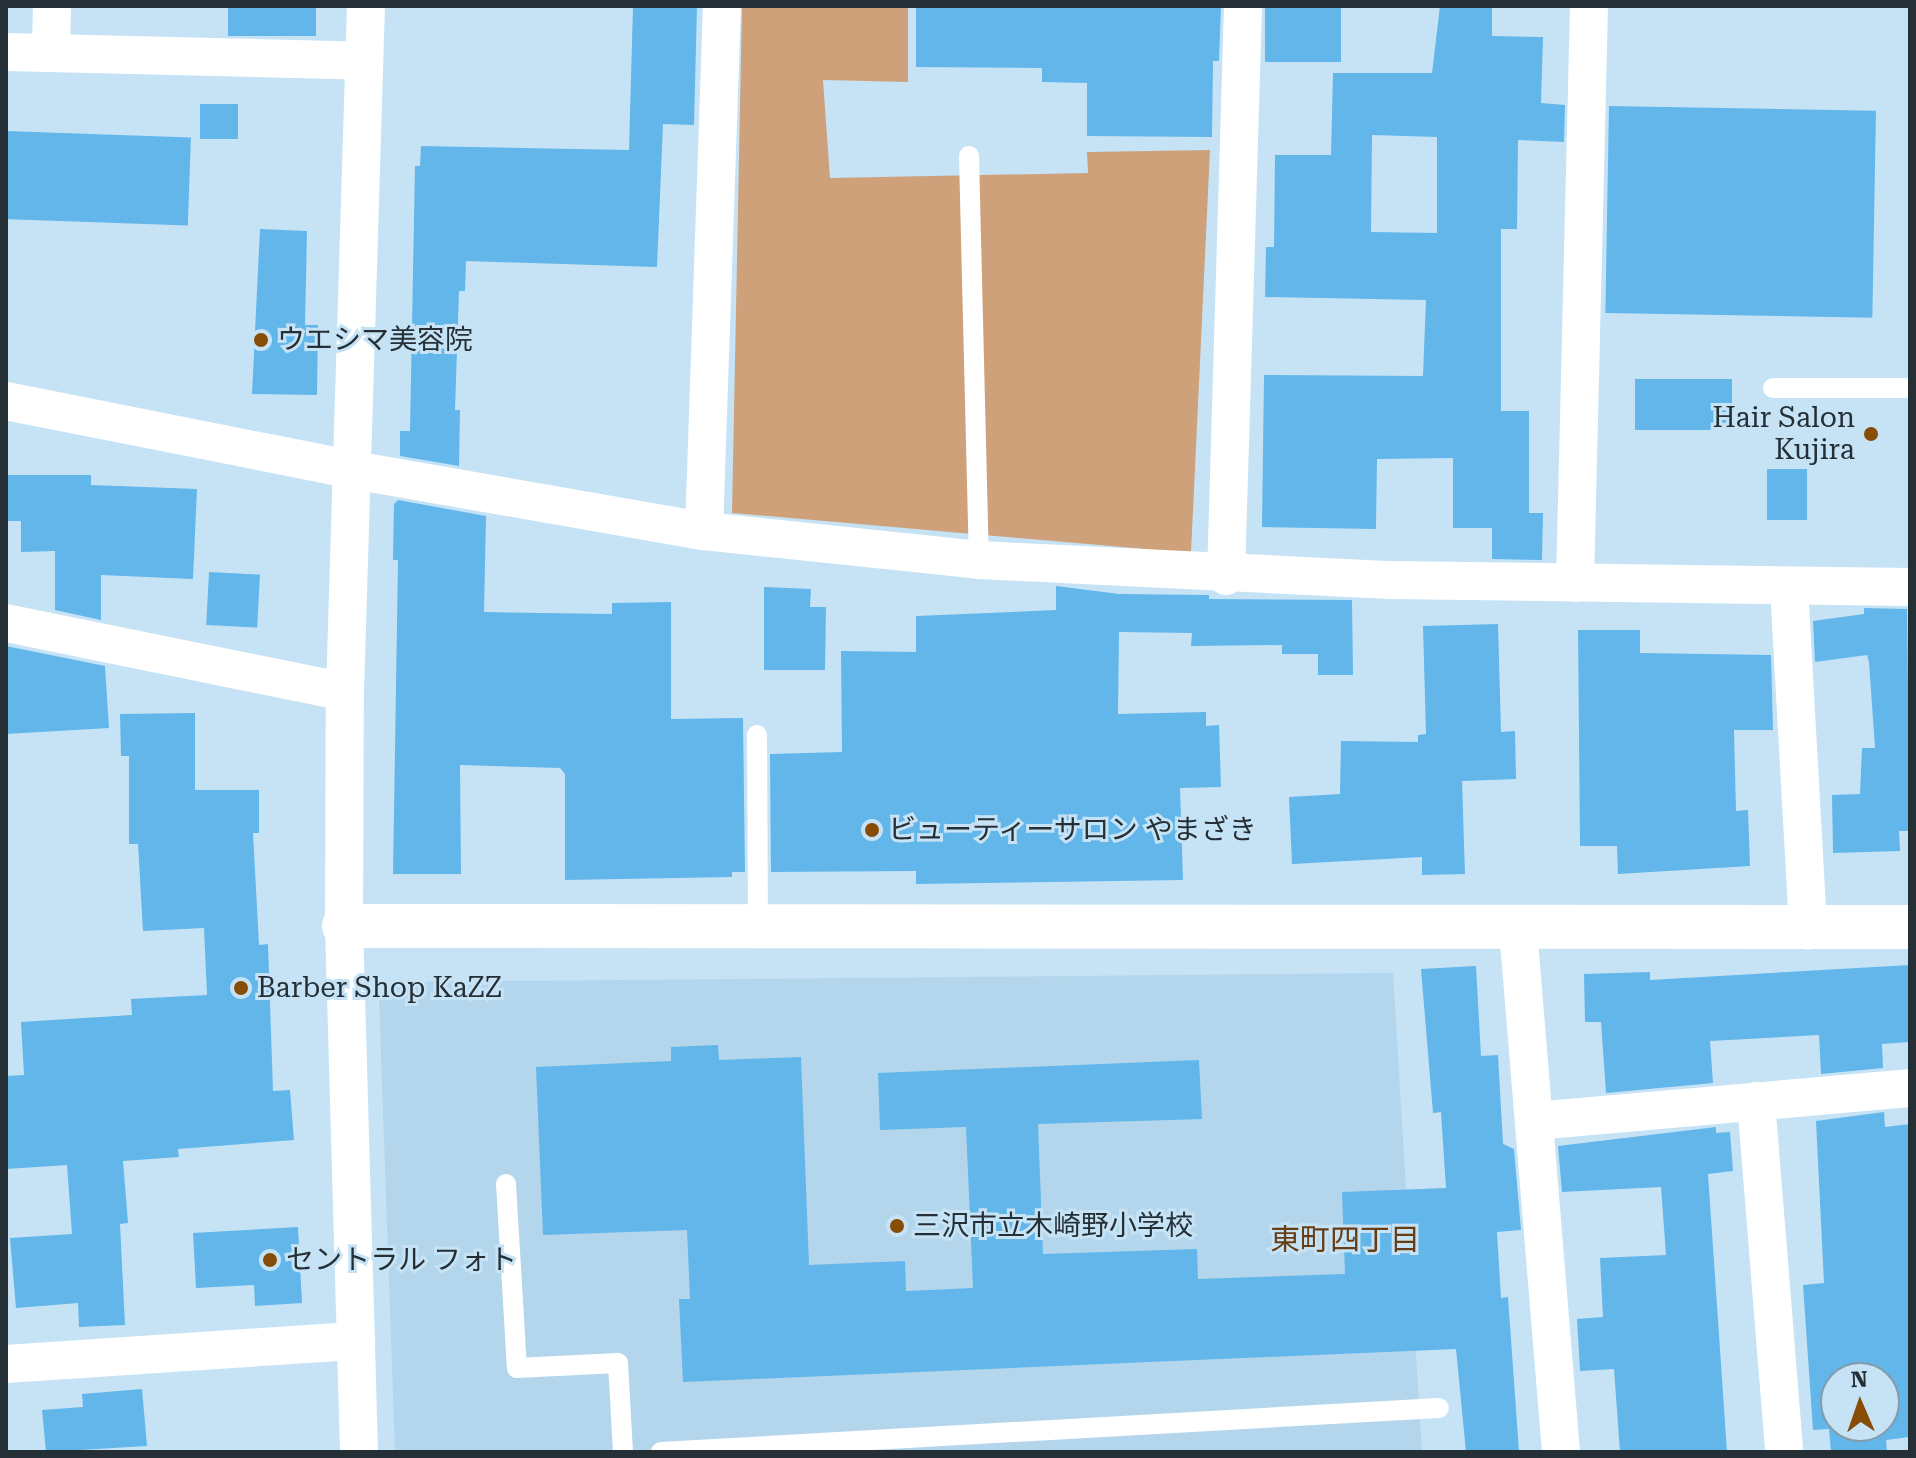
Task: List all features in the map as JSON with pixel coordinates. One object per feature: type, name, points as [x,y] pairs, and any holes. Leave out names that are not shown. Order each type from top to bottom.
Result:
[{"type":"street","points":[[51,53],[52,6]]},
{"type":"street","points":[[359,1452],[344,926],[345,692],[366,6]]},
{"type":"street","points":[[704,531],[722,6]]},
{"type":"street","points":[[1226,576],[1243,6]]},
{"type":"street","points":[[1575,583],[1589,6]]},
{"type":"street","points":[[6,52],[364,61]]},
{"type":"street","points":[[6,401],[353,470],[704,531],[979,560],[1226,576],[1910,587]]},
{"type":"street","points":[[1789,587],[1808,930]]},
{"type":"street","points":[[6,623],[345,692]]},
{"type":"street","points":[[344,926],[1808,930],[1910,927]]},
{"type":"street","points":[[1518,929],[1561,1452]]},
{"type":"street","points":[[1534,1121],[1910,1088]]},
{"type":"street","points":[[1756,1101],[1784,1452]]},
{"type":"street","points":[[6,1364],[356,1341]]},
{"type":"lane","points":[[969,156],[979,560]]},
{"type":"lane","points":[[1773,388],[1910,388]]},
{"type":"lane","points":[[757,735],[758,927]]},
{"type":"lane","points":[[506,1184],[517,1368],[618,1363],[623,1452]]},
{"type":"lane","points":[[661,1452],[1439,1408]]},
{"type":"shaded area","points":[[742,6],[908,8],[908,82],[823,80],[830,178],[1088,173],[1087,152],[1210,150],[1191,553],[732,513]]},
{"type":"shaded area","name":"三沢市立木崎野小学校","points":[[1393,973],[1422,1452],[395,1452],[379,999],[393,982]]},
{"type":"building","points":[[228,6],[316,6],[316,36],[228,36]]},
{"type":"building","points":[[633,6],[697,6],[694,125],[663,124],[657,267],[466,261],[465,291],[459,291],[455,410],[460,410],[459,466],[400,456],[400,431],[410,431],[415,166],[420,166],[421,146],[629,150]]},
{"type":"building","points":[[916,6],[1221,6],[1219,61],[1213,61],[1212,137],[1087,136],[1087,83],[1042,82],[1042,68],[916,67]]},
{"type":"building","points":[[1265,6],[1341,6],[1341,62],[1265,62]]},
{"type":"building","points":[[1440,6],[1492,6],[1492,36],[1543,37],[1541,103],[1565,105],[1564,142],[1518,140],[1517,229],[1501,229],[1501,411],[1529,411],[1529,513],[1543,513],[1542,560],[1492,559],[1492,528],[1453,528],[1453,458],[1377,459],[1376,529],[1262,527],[1264,375],[1423,376],[1426,300],[1265,297],[1266,247],[1274,247],[1275,155],[1331,155],[1333,73],[1432,73]],"holes":[[[1372,135],[1437,137],[1437,233],[1371,232]]]},
{"type":"building","points":[[200,104],[238,104],[238,139],[200,139]]},
{"type":"building","points":[[1609,106],[1876,111],[1872,318],[1605,313]]},
{"type":"building","points":[[6,131],[191,137],[188,225],[6,219]]},
{"type":"building","points":[[260,229],[307,231],[305,325],[318,325],[317,395],[252,394]]},
{"type":"building","points":[[1635,379],[1732,379],[1732,430],[1635,430]]},
{"type":"building","points":[[1767,469],[1807,469],[1807,520],[1767,520]]},
{"type":"building","points":[[6,475],[91,475],[91,485],[197,489],[193,579],[101,575],[101,620],[55,610],[55,551],[21,552],[21,521],[6,521]]},
{"type":"building","points":[[398,500],[486,516],[484,612],[612,614],[612,603],[671,602],[671,719],[743,718],[745,872],[732,872],[732,877],[565,880],[565,774],[560,768],[460,765],[461,874],[393,874],[398,560],[393,560],[394,504]]},
{"type":"building","points":[[209,572],[260,575],[257,628],[206,625]]},
{"type":"building","points":[[1056,586],[1119,594],[1209,595],[1209,599],[1352,600],[1353,675],[1318,675],[1318,654],[1282,654],[1282,645],[1191,646],[1192,633],[1119,632],[1118,714],[1206,712],[1206,726],[1219,725],[1221,787],[1180,788],[1183,880],[916,884],[916,871],[771,872],[770,754],[842,752],[841,651],[916,652],[916,616],[1056,610]]},
{"type":"building","points":[[764,587],[811,589],[810,607],[826,607],[825,670],[764,670]]},
{"type":"building","points":[[1864,608],[1907,609],[1910,831],[1899,831],[1900,851],[1833,853],[1832,795],[1860,794],[1862,748],[1875,748],[1869,662],[1867,655],[1815,662],[1813,621],[1864,614]]},
{"type":"building","points":[[1498,624],[1501,732],[1515,731],[1516,779],[1462,781],[1465,874],[1422,875],[1422,857],[1292,864],[1289,797],[1340,794],[1341,741],[1418,742],[1418,735],[1426,734],[1423,626]]},
{"type":"building","points":[[1578,630],[1640,630],[1640,653],[1771,655],[1773,730],[1734,730],[1736,811],[1748,810],[1750,866],[1618,874],[1617,846],[1580,846]]},
{"type":"building","points":[[6,646],[105,666],[109,728],[6,734]]},
{"type":"building","points":[[195,713],[195,790],[259,790],[259,833],[253,833],[259,945],[268,944],[273,1091],[290,1090],[294,1140],[178,1149],[179,1157],[123,1161],[128,1223],[120,1224],[125,1325],[79,1327],[78,1303],[16,1308],[10,1238],[72,1234],[67,1165],[6,1169],[6,1076],[24,1075],[21,1022],[132,1015],[131,999],[207,995],[204,928],[143,931],[138,844],[129,844],[129,756],[121,756],[120,714]]},
{"type":"building","points":[[1910,965],[1910,1042],[1882,1044],[1883,1068],[1821,1074],[1819,1035],[1710,1041],[1713,1083],[1606,1093],[1601,1022],[1585,1022],[1584,974],[1650,972],[1650,980]]},
{"type":"building","points":[[1476,966],[1481,1056],[1498,1055],[1503,1144],[1514,1149],[1521,1230],[1497,1232],[1501,1298],[1508,1297],[1519,1452],[1466,1452],[1456,1349],[683,1382],[679,1299],[690,1299],[687,1230],[543,1235],[536,1067],[671,1061],[671,1047],[718,1045],[719,1060],[801,1057],[809,1265],[905,1261],[906,1291],[973,1288],[966,1127],[880,1130],[878,1073],[1199,1060],[1202,1119],[1038,1124],[1043,1254],[1197,1249],[1198,1279],[1345,1274],[1342,1192],[1446,1188],[1441,1112],[1433,1113],[1421,969]]},
{"type":"building","points":[[1884,1112],[1885,1127],[1910,1124],[1910,1437],[1900,1438],[1900,1362],[1820,1362],[1820,1430],[1813,1430],[1803,1285],[1824,1283],[1816,1121]]},
{"type":"building","points":[[1716,1127],[1716,1133],[1730,1132],[1733,1171],[1708,1174],[1727,1452],[1620,1452],[1614,1369],[1580,1371],[1577,1319],[1603,1317],[1600,1258],[1666,1255],[1661,1187],[1562,1192],[1558,1146]]},
{"type":"building","points":[[298,1227],[302,1303],[255,1306],[254,1285],[196,1288],[193,1233]]},
{"type":"building","points":[[142,1389],[147,1446],[46,1452],[42,1410],[83,1407],[82,1394]]},
{"type":"building","points":[[1830,1442],[1886,1442],[1887,1452],[1831,1452]]},
{"type":"place","name":"ウエシマ美容院","points":[[261,340]]},
{"type":"place","name":"Hair Salon Kujira","points":[[1871,434]]},
{"type":"place","name":"ビューティーサロン やまざき","points":[[872,830]]},
{"type":"place","name":"Barber Shop KaZZ","points":[[241,988]]},
{"type":"place","name":"三沢市立木崎野小学校","points":[[897,1226]]},
{"type":"place","name":"セントラル フォト","points":[[270,1260]]},
{"type":"district","name":"東町四丁目","points":[[1345,1240]]}]
